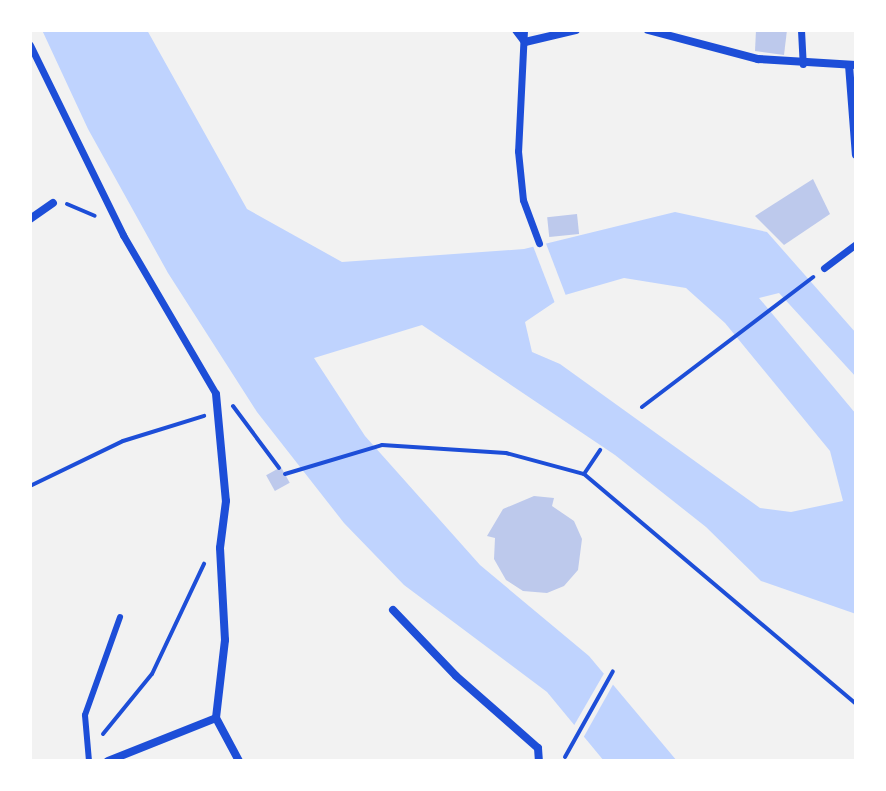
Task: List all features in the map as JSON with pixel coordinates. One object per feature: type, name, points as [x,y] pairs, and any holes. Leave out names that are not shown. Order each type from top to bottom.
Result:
[{"type":"street","points":[[516,30],[525,42]]},
{"type":"street","points":[[524,30],[518,151],[523,200],[539,243]]},
{"type":"street","points":[[525,42],[576,30]]},
{"type":"street","points":[[648,30],[665,31],[727,52],[803,64],[852,65],[856,155]]},
{"type":"street","points":[[801,30],[803,64]]},
{"type":"street","points":[[30,45],[123,235],[216,394],[221,410],[226,501],[220,548],[225,640],[216,718],[239,761]]},
{"type":"street","points":[[30,219],[53,203]]},
{"type":"street","points":[[824,268],[856,244]]},
{"type":"street","points":[[393,610],[456,676],[538,748],[539,761]]},
{"type":"street","points":[[108,761],[216,718]]},
{"type":"lane","points":[[91,757],[85,715],[120,617]]},
{"type":"path","points":[[53,203],[89,211],[123,235]]},
{"type":"path","points":[[642,407],[824,268]]},
{"type":"path","points":[[216,394],[231,404],[279,468]]},
{"type":"path","points":[[30,486],[123,441],[221,410]]},
{"type":"path","points":[[285,474],[382,445],[506,453],[584,474],[856,704]]},
{"type":"path","points":[[584,474],[600,450]]},
{"type":"path","points":[[91,757],[109,724],[152,674],[193,580]]},
{"type":"path","points":[[565,757],[613,671]]},
{"type":"water","points":[[42,30],[147,30],[247,209],[342,262],[524,249],[675,212],[767,232],[856,333],[856,377],[779,293],[759,298],[856,414],[856,614],[761,581],[706,527],[615,455],[422,325],[314,358],[365,436],[480,565],[589,656],[677,761],[604,761],[547,692],[404,585],[344,523],[257,412],[168,273],[88,129]],"holes":[[[624,278],[686,288],[725,323],[830,451],[843,501],[791,512],[760,508],[560,364],[532,352],[525,322],[565,295]]]},
{"type":"pier","points":[[545,241],[567,299],[555,304],[533,246]]},
{"type":"pier","points":[[606,670],[615,681],[582,740],[572,729]]},
{"type":"building","points":[[756,30],[787,30],[784,55],[755,51]]},
{"type":"building","points":[[813,179],[830,214],[784,245],[755,216]]},
{"type":"building","points":[[577,214],[579,234],[549,237],[547,217]]},
{"type":"building","points":[[281,467],[290,483],[275,491],[266,475]]},
{"type":"building","points":[[534,496],[554,498],[552,506],[574,521],[582,539],[578,570],[564,586],[547,593],[523,591],[506,580],[494,559],[495,538],[487,536],[503,509]]}]
